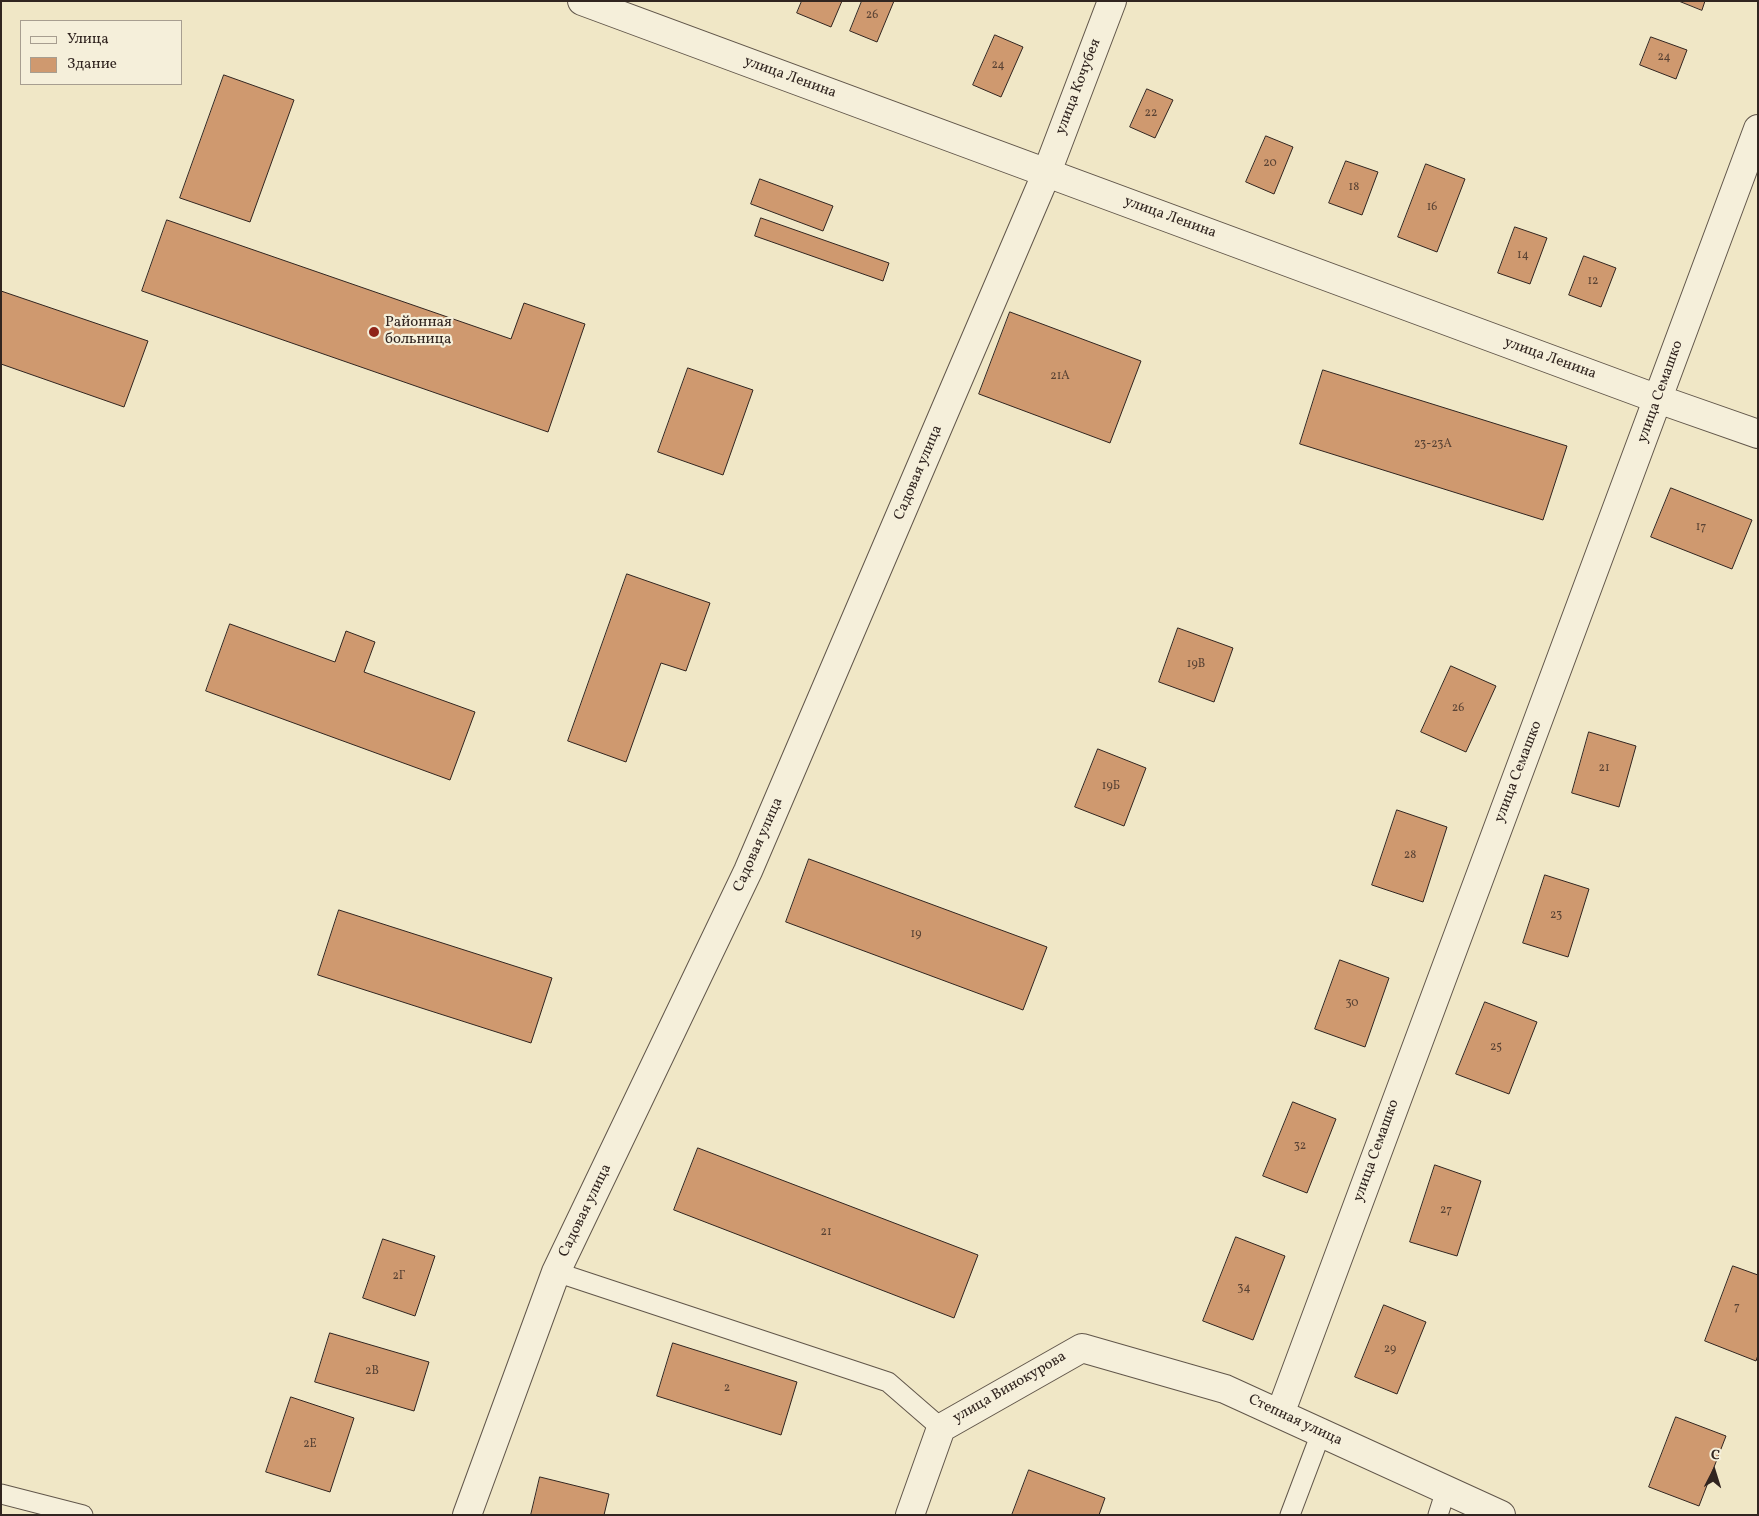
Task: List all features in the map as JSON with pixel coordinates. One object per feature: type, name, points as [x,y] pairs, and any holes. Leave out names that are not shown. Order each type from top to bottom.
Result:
[{"type":"street","name":"улица Ленина","points":[[582,1],[1658,399],[1758,434]]},
{"type":"street","name":"улица Кочубея","points":[[1047,172],[1112,1]]},
{"type":"street","name":"улица Семашко","points":[[1280,1414],[1758,129]]},
{"type":"street","name":"Садовая улица","points":[[467,1515],[556,1272],[748,871],[1047,172]]},
{"type":"street","name":"Степная улица","points":[[1082,1348],[1225,1389],[1321,1433],[1442,1502],[1500,1515]]},
{"type":"street","name":"улица Винокурова","points":[[910,1515],[941,1428],[1082,1348]]},
{"type":"lane","points":[[556,1272],[888,1382],[941,1428]]},
{"type":"lane","points":[[1290,1515],[1321,1433]]},
{"type":"lane","points":[[1,1494],[83,1515]]},
{"type":"building","points":[[802,1],[842,1],[831,27],[797,13]]},
{"type":"building","points":[[862,1],[894,1],[877,42],[850,31]]},
{"type":"building","points":[[1679,1],[1705,1],[1702,10]]},
{"type":"building","points":[[995,35],[1023,47],[1001,97],[973,85]]},
{"type":"building","points":[[1651,37],[1687,50],[1676,79],[1640,65]]},
{"type":"building","points":[[224,75],[294,100],[250,222],[180,198]]},
{"type":"building","points":[[1147,89],[1173,100],[1155,138],[1130,127]]},
{"type":"building","points":[[1266,136],[1293,147],[1274,194],[1246,182]]},
{"type":"building","points":[[1346,161],[1378,172],[1362,215],[1329,203]]},
{"type":"building","points":[[1426,164],[1465,179],[1437,252],[1398,237]]},
{"type":"building","points":[[760,179],[833,206],[823,231],[751,204]]},
{"type":"building","points":[[761,218],[889,263],[883,281],[755,236]]},
{"type":"building","name":"Районная больница","points":[[167,220],[511,339],[524,303],[585,324],[548,432],[142,291]]},
{"type":"building","points":[[1515,227],[1547,238],[1530,284],[1498,273]]},
{"type":"building","points":[[1584,256],[1616,268],[1601,307],[1569,295]]},
{"type":"building","points":[[1,291],[148,341],[124,407],[1,364]]},
{"type":"building","points":[[1010,312],[1141,361],[1110,443],[979,394]]},
{"type":"building","points":[[688,368],[753,390],[723,475],[658,452]]},
{"type":"building","points":[[1323,370],[1567,446],[1543,520],[1300,444]]},
{"type":"building","points":[[1671,488],[1752,520],[1732,569],[1651,537]]},
{"type":"building","points":[[627,574],[710,603],[686,671],[661,663],[626,762],[568,741]]},
{"type":"building","points":[[230,624],[335,662],[346,631],[375,642],[364,672],[475,712],[450,780],[206,691]]},
{"type":"building","points":[[1178,628],[1233,648],[1214,702],[1159,682]]},
{"type":"building","points":[[1451,666],[1496,686],[1466,752],[1421,732]]},
{"type":"building","points":[[1589,732],[1636,746],[1619,807],[1572,793]]},
{"type":"building","points":[[1098,749],[1146,768],[1124,826],[1075,807]]},
{"type":"building","points":[[1397,810],[1447,827],[1423,902],[1372,885]]},
{"type":"building","points":[[809,859],[1047,947],[1023,1010],[786,922]]},
{"type":"building","points":[[1545,875],[1589,889],[1568,957],[1523,943]]},
{"type":"building","points":[[339,910],[552,978],[531,1043],[318,975]]},
{"type":"building","points":[[1340,960],[1389,978],[1365,1047],[1315,1029]]},
{"type":"building","points":[[1485,1002],[1537,1022],[1509,1094],[1456,1074]]},
{"type":"building","points":[[1293,1102],[1336,1119],[1307,1193],[1263,1176]]},
{"type":"building","points":[[698,1148],[978,1255],[954,1318],[674,1210]]},
{"type":"building","points":[[1435,1165],[1481,1181],[1457,1256],[1410,1242]]},
{"type":"building","points":[[1236,1237],[1285,1256],[1253,1340],[1203,1321]]},
{"type":"building","points":[[383,1239],[435,1256],[415,1316],[363,1298]]},
{"type":"building","points":[[1733,1266],[1758,1275],[1758,1355],[1756,1361],[1705,1341]]},
{"type":"building","points":[[1384,1305],[1426,1322],[1397,1394],[1355,1377]]},
{"type":"building","points":[[330,1333],[429,1362],[414,1411],[315,1382]]},
{"type":"building","points":[[673,1343],[797,1382],[781,1435],[657,1396]]},
{"type":"building","points":[[291,1397],[354,1418],[330,1492],[266,1472]]},
{"type":"building","points":[[1676,1417],[1726,1436],[1699,1506],[1649,1487]]},
{"type":"building","points":[[1029,1470],[1105,1498],[1099,1515],[1012,1515]]},
{"type":"building","points":[[540,1477],[609,1494],[604,1515],[531,1515]]},
{"type":"place","name":"Районная больница","points":[[374,332]]}]
